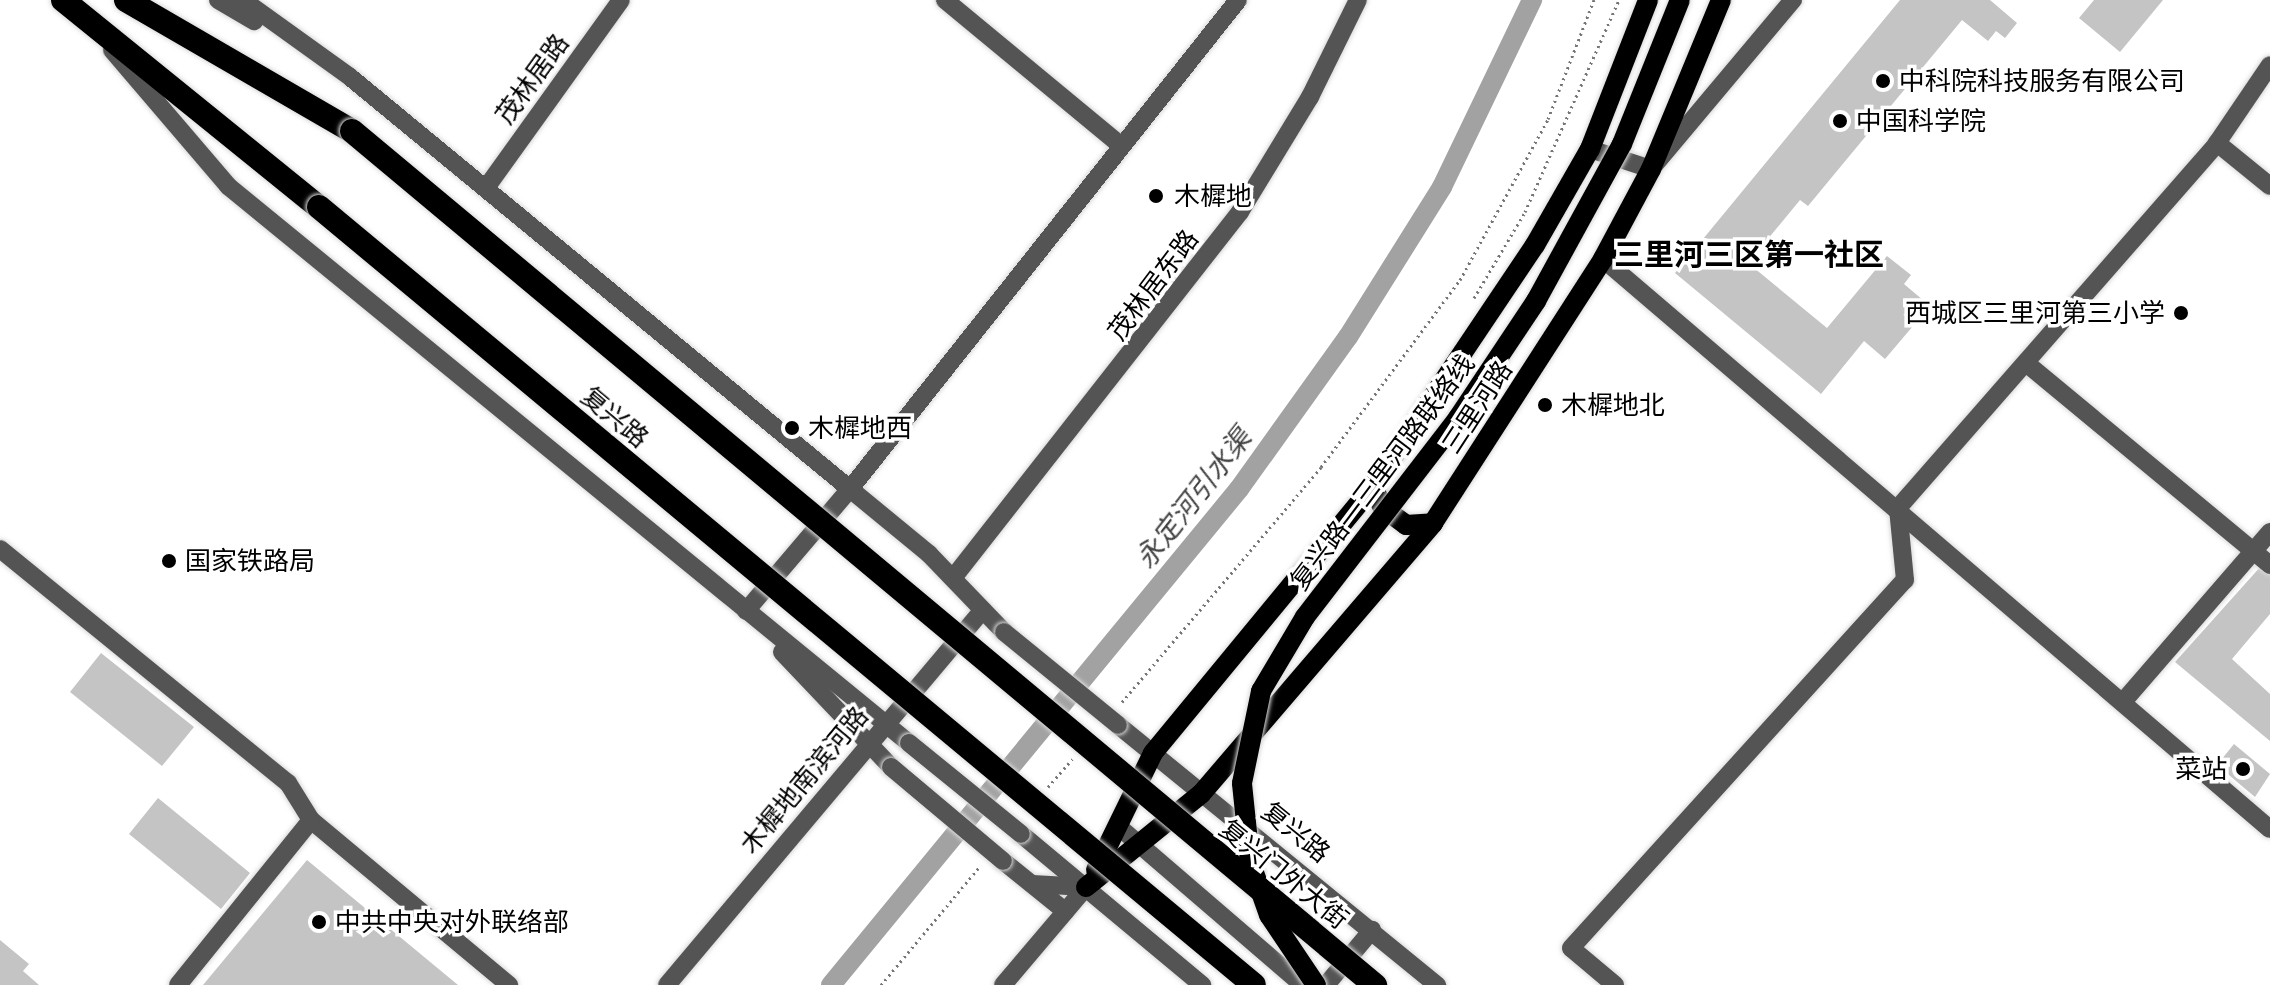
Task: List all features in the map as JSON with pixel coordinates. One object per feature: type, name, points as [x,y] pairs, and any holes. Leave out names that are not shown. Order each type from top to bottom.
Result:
[{"type":"highway","name":"复兴路","points":[[63,0],[319,207],[1254,985]]},
{"type":"highway","name":"复兴路","points":[[126,0],[352,131],[1158,806]]},
{"type":"highway","name":"复兴门外大街","points":[[1158,806],[1375,985]]},
{"type":"main road","name":"三里河路","points":[[1086,887],[1119,827],[1153,753],[1373,486],[1535,245],[1590,149],[1648,0]]},
{"type":"main road","name":"复兴路—三里河路联络线","points":[[1316,985],[1269,915],[1250,861],[1242,783],[1261,691],[1299,626],[1458,418],[1536,301],[1622,144],[1680,0]]},
{"type":"main road","name":"三里河路","points":[[1086,887],[1201,794],[1433,523],[1603,259],[1651,169],[1721,0]]},
{"type":"main road","points":[[1373,486],[1383,508],[1406,525],[1433,523]]},
{"type":"street","points":[[218,0],[350,77]]},
{"type":"street","points":[[243,0],[350,77],[486,188],[850,489],[953,578],[983,610]]},
{"type":"street","name":"茂林居路","points":[[486,188],[621,0]]},
{"type":"street","points":[[945,0],[1119,144]]},
{"type":"street","points":[[1065,911],[1032,884],[993,861],[865,745],[746,611],[850,489],[1119,144],[1238,0]]},
{"type":"street","name":"茂林居东路","points":[[953,578],[1240,212],[1310,97],[1358,0]]},
{"type":"street","points":[[1590,149],[1651,169],[1793,0]]},
{"type":"street","name":"复兴路","points":[[85,17],[228,186],[1086,887]]},
{"type":"street","points":[[1615,985],[1571,948],[1905,580],[1898,508],[2217,143],[2270,65]]},
{"type":"street","points":[[2217,143],[2270,186]]},
{"type":"street","points":[[1603,259],[2270,829]]},
{"type":"street","points":[[2026,363],[2270,565]]},
{"type":"street","points":[[2128,696],[2270,532]]},
{"type":"street","points":[[0,549],[288,783],[311,820],[509,985]]},
{"type":"street","name":"复兴路","points":[[983,610],[1004,632],[1437,985]]},
{"type":"street","name":"木樨地南滨河路","points":[[667,985],[865,745],[983,610]]},
{"type":"street","points":[[178,985],[311,820]]},
{"type":"street","points":[[1119,827],[1303,985]]},
{"type":"street","points":[[1032,884],[1086,887],[1202,985]]},
{"type":"street","points":[[1003,985],[1086,887]]},
{"type":"street","points":[[1326,985],[1372,930]]},
{"type":"path","points":[[1119,705],[1321,467],[1460,280],[1548,119],[1594,0]]},
{"type":"path","points":[[1472,309],[1562,135],[1619,0]]},
{"type":"path","points":[[1046,789],[1077,753]]},
{"type":"path","points":[[881,985],[993,861]]},
{"type":"building","name":"中国科学院","points":[[1900,0],[1990,0],[2017,23],[2005,38],[1996,31],[1988,41],[1962,20],[1808,206],[1800,200],[1748,263],[1827,328],[1887,256],[1911,275],[1904,284],[1930,306],[1885,359],[1864,341],[1821,394],[1675,273]]},
{"type":"building","points":[[2094,0],[2163,0],[2120,52],[2079,18]]},
{"type":"building","points":[[2262,565],[2270,572],[2270,614],[2232,659],[2270,694],[2270,741],[2175,662]]},
{"type":"building","points":[[101,653],[194,727],[162,766],[70,692]]},
{"type":"building","name":"菜站","points":[[2234,744],[2270,774],[2255,797],[2217,765]]},
{"type":"building","points":[[158,798],[250,873],[221,909],[129,834]]},
{"type":"building","name":"中共中央对外联络部","points":[[307,860],[458,985],[203,985]]},
{"type":"building","points":[[0,940],[29,964],[23,971],[39,985],[0,985]]},
{"type":"waterway","name":"永定河引水渠","points":[[831,985],[1239,489],[1348,337],[1442,187],[1532,0]]},
{"type":"place","name":"中科院科技服务有限公司","points":[[1883,81]]},
{"type":"place","name":"中国科学院","points":[[1840,121]]},
{"type":"place","name":"木樨地","points":[[1156,196]]},
{"type":"place","name":"西城区三里河第三小学","points":[[2181,313]]},
{"type":"place","name":"木樨地北","points":[[1545,405]]},
{"type":"place","name":"木樨地西","points":[[792,428]]},
{"type":"place","name":"国家铁路局","points":[[169,561]]},
{"type":"place","name":"菜站","points":[[2243,769]]},
{"type":"place","name":"中共中央对外联络部","points":[[319,922]]},
{"type":"district","name":"三里河三区第一社区","points":[[1749,254]]}]
